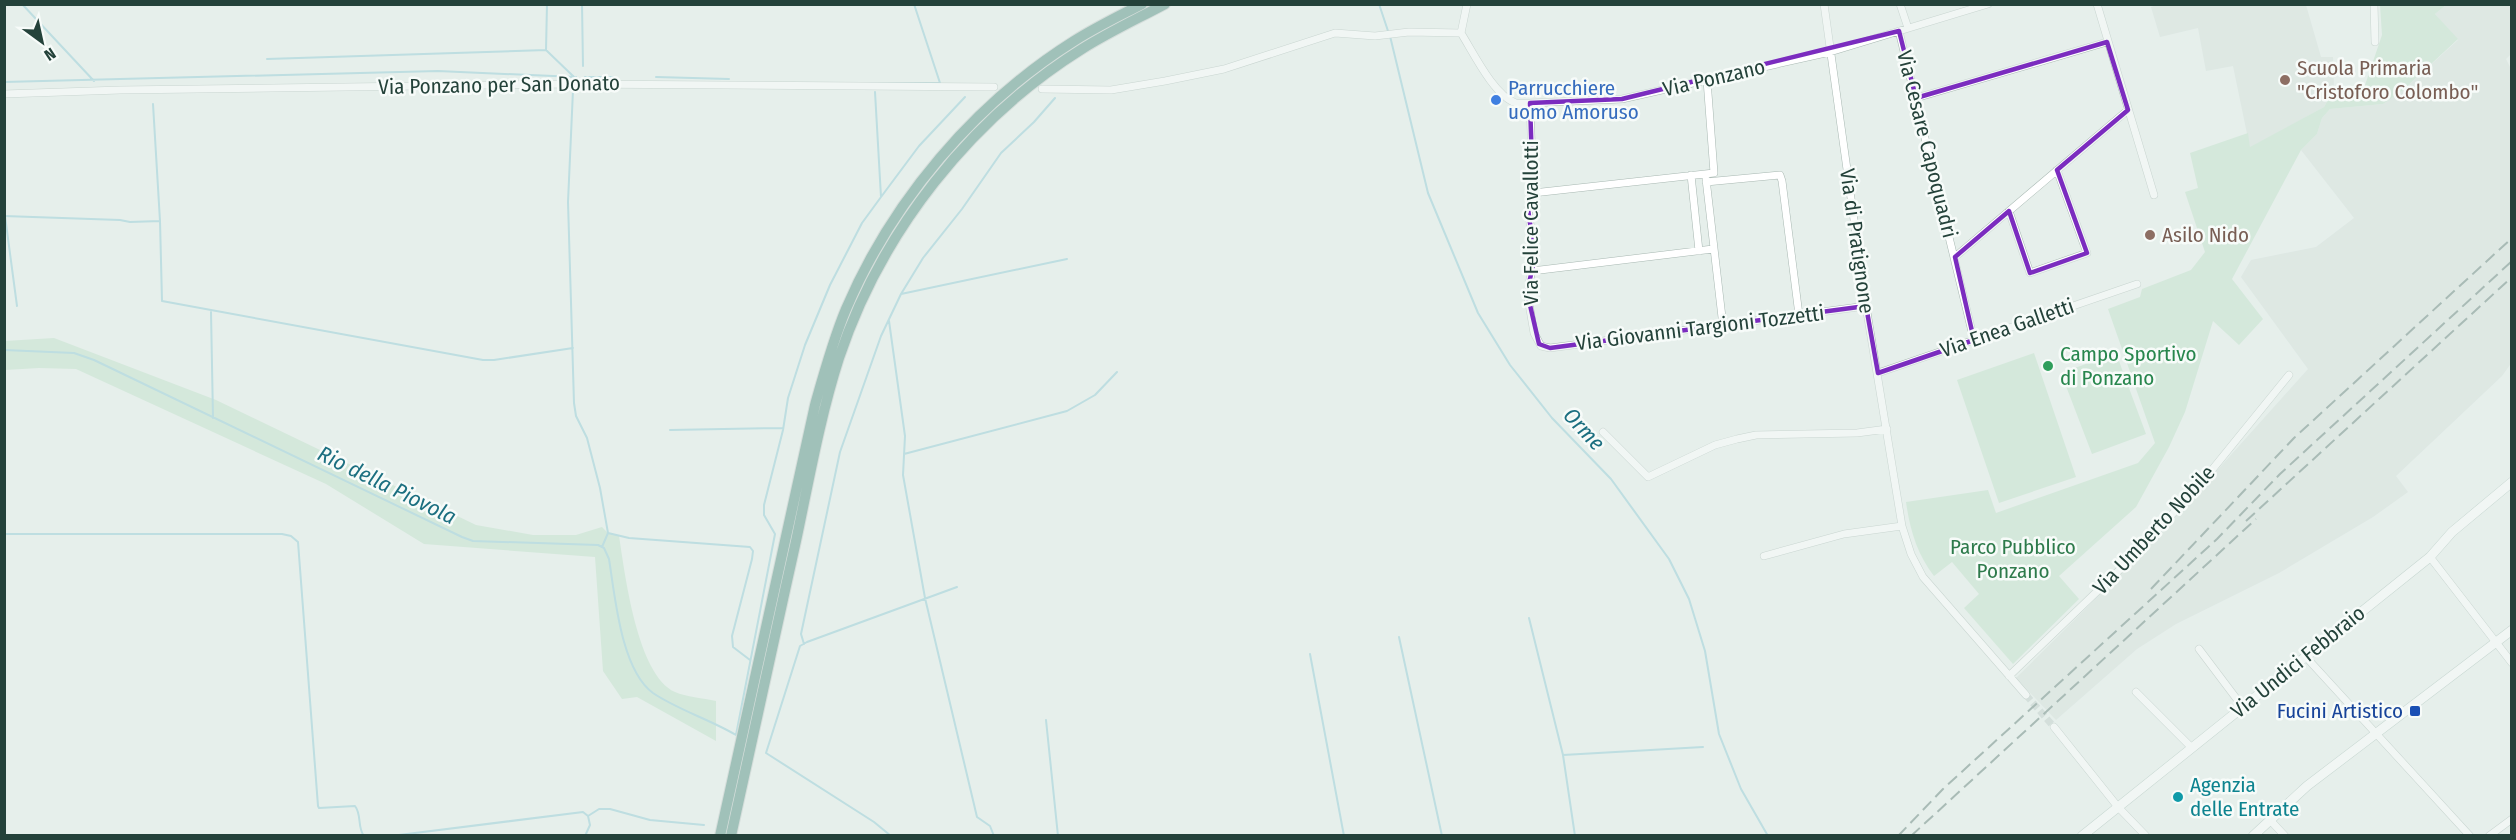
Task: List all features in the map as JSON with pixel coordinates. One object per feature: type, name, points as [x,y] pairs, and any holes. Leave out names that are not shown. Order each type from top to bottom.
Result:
[{"type":"highway","points":[[720,836],[814,405],[828,359],[859,282],[887,232],[926,176],[943,154],[990,106],[1073,42],[1142,4]]},
{"type":"highway","points":[[731,836],[839,359],[855,317],[878,270],[913,211],[951,162],[1010,103],[1081,49],[1165,4]]},
{"type":"main road","name":"Via Undici Febbraio","points":[[2082,836],[2430,557],[2452,532],[2510,485]]},
{"type":"main road","points":[[2253,836],[2300,792],[2511,630]]},
{"type":"street","points":[[1042,89],[1111,90],[1224,69],[1335,33],[1375,36],[1408,32],[1461,33],[1467,4]]},
{"type":"street","name":"Via di Pratignone","points":[[1824,4],[1866,306],[1902,526],[1911,554],[1923,577],[2026,695]]},
{"type":"street","points":[[1900,4],[1908,28]]},
{"type":"street","name":"Via Ponzano","points":[[1461,33],[1496,89],[1517,103],[1622,99],[1830,52],[1988,4]]},
{"type":"street","points":[[2097,4],[2154,195]]},
{"type":"street","points":[[2374,4],[2375,42]]},
{"type":"street","name":"Via Cesare Capoquadri","points":[[1899,31],[1974,340]]},
{"type":"street","points":[[1916,98],[2107,42]]},
{"type":"street","points":[[1706,178],[1714,173],[1707,80]]},
{"type":"street","name":"Via Ponzano per San Donato","points":[[4,94],[574,84],[994,87]]},
{"type":"street","name":"Via Felice Cavallotti","points":[[1530,103],[1533,193],[1528,209],[1535,257],[1527,292],[1537,341]]},
{"type":"street","points":[[1954,257],[2128,110]]},
{"type":"street","points":[[2009,212],[2030,273],[2086,254],[2057,170]]},
{"type":"street","points":[[1691,175],[1699,251]]},
{"type":"street","points":[[1533,193],[1691,175],[1706,178],[1780,175],[1799,315]]},
{"type":"street","points":[[1706,178],[1723,326]]},
{"type":"street","points":[[1532,271],[1713,249]]},
{"type":"street","name":"Via Enea Galletti","points":[[1878,373],[2137,284]]},
{"type":"street","name":"Via Giovanni Targioni Tozzetti","points":[[1537,341],[1541,346],[1550,348],[1866,306]]},
{"type":"street","name":"Via Umberto Nobile","points":[[2009,676],[2135,555],[2207,476],[2289,375]]},
{"type":"street","points":[[1603,432],[1648,477],[1715,446],[1747,437],[1887,429]]},
{"type":"street","points":[[1764,556],[1844,534],[1902,526]]},
{"type":"street","points":[[2430,557],[2511,663]]},
{"type":"street","points":[[2199,649],[2242,706]]},
{"type":"street","points":[[2305,656],[2470,836]]},
{"type":"street","points":[[2136,692],[2191,747]]},
{"type":"street","points":[[2054,727],[2118,807],[2146,836]]},
{"type":"street","points":[[2489,836],[2511,819]]},
{"type":"street","points":[[2270,820],[2285,836]]},
{"type":"highlighted area","points":[[1899,31],[1916,98],[2107,42],[2128,110],[2057,170],[2087,253],[2030,273],[2009,211],[1955,257],[1974,340],[1878,373],[1866,306],[1550,348],[1539,344],[1527,292],[1535,257],[1528,209],[1533,193],[1530,103],[1622,99]]},
{"type":"shaded area","name":"Scuola Primaria \"Cristoforo Colombo\"","points":[[2159,4],[2306,5],[2321,57],[2333,57],[2334,89],[2324,107],[2250,148],[2233,66],[2206,71],[2198,28],[2160,37],[2151,7]]},
{"type":"shaded area","points":[[2446,5],[2511,5],[2511,54],[2506,59],[2512,71],[2512,362],[2502,376],[2396,476],[2408,492],[2373,517],[2279,573],[2176,624],[2137,649],[2056,720],[2016,678],[2152,543],[2308,369],[2241,277],[2251,260],[2316,247],[2354,218],[2301,150],[2317,134],[2322,118],[2330,109],[2383,104],[2402,91],[2458,40],[2435,14]]},
{"type":"green space","name":"Parco Pubblico Ponzano","points":[[2380,5],[2446,5],[2435,14],[2458,39],[2402,91],[2383,104],[2330,109],[2322,118],[2317,134],[2301,150],[2232,279],[2263,319],[2239,345],[2213,321],[2185,412],[2169,447],[2136,507],[2059,576],[2079,599],[2013,664],[1964,608],[1979,594],[1952,562],[1934,576],[1928,568],[1915,541],[1906,502],[1988,490],[1996,513],[2138,463],[2155,443],[2108,309],[2140,297],[2142,289],[2191,270],[2205,252],[2185,192],[2198,188],[2190,153],[2248,133],[2250,147],[2324,107],[2334,89],[2364,88],[2382,35]]},
{"type":"green space","points":[[54,338],[216,400],[476,525],[533,535],[576,535],[602,527],[608,533],[619,536],[629,598],[642,645],[651,666],[662,682],[675,692],[716,701],[716,741],[637,697],[622,699],[603,671],[595,557],[424,544],[326,484],[76,369],[5,370],[5,341]]},
{"type":"green space","points":[[2034,353],[2076,477],[1999,503],[1957,380]]},
{"type":"green space","points":[[2116,353],[2146,434],[2092,454],[2061,373]]},
{"type":"waterway","points":[[22,4],[94,81]]},
{"type":"waterway","points":[[546,50],[547,4]]},
{"type":"waterway","points":[[582,4],[583,66]]},
{"type":"waterway","points":[[864,83],[940,83],[914,4]]},
{"type":"waterway","name":"Orme","points":[[1379,4],[1388,31]]},
{"type":"waterway","name":"Orme","points":[[1390,36],[1428,193],[1478,313],[1510,365],[1552,418],[1611,479],[1669,559],[1689,599],[1705,651],[1719,734],[1741,789],[1768,836]]},
{"type":"waterway","points":[[267,59],[546,50],[573,76]]},
{"type":"waterway","points":[[4,82],[438,71],[576,77]]},
{"type":"waterway","points":[[576,77],[573,90],[568,202],[574,403],[576,416],[587,438],[600,488],[608,533],[602,547]]},
{"type":"waterway","points":[[585,77],[613,77]]},
{"type":"waterway","points":[[656,77],[729,79]]},
{"type":"waterway","points":[[875,92],[881,197]]},
{"type":"waterway","name":"Rio della Piovola","points":[[4,350],[74,353],[94,360],[473,541],[598,545],[604,548],[609,559],[621,631],[633,668],[642,682],[663,699],[736,735],[775,534],[764,515],[764,505],[783,430],[788,398],[805,345],[830,285],[862,223],[919,146],[965,97]]},
{"type":"waterway","points":[[804,644],[801,634],[840,452],[881,336],[901,294],[923,258],[962,209],[1001,153],[1034,122],[1055,98]]},
{"type":"waterway","points":[[153,104],[162,301],[483,360],[573,348]]},
{"type":"waterway","points":[[4,216],[130,222],[160,221]]},
{"type":"waterway","points":[[5,216],[17,306]]},
{"type":"waterway","points":[[901,294],[1067,259]]},
{"type":"waterway","points":[[211,312],[213,418]]},
{"type":"waterway","points":[[889,321],[905,436],[903,475],[925,598],[977,817],[990,826],[994,836]]},
{"type":"waterway","points":[[904,454],[1067,411],[1095,395],[1117,372]]},
{"type":"waterway","points":[[670,430],[783,428]]},
{"type":"waterway","points":[[608,533],[629,538],[750,547],[753,551],[752,559],[732,636],[733,647],[750,660]]},
{"type":"waterway","points":[[4,534],[282,534],[291,536],[298,542],[318,806],[319,808],[355,806],[364,836]]},
{"type":"waterway","points":[[891,836],[874,822],[766,753],[800,646],[957,587]]},
{"type":"waterway","points":[[1529,618],[1563,755],[1575,836]]},
{"type":"waterway","points":[[1399,637],[1442,836]]},
{"type":"waterway","points":[[1310,654],[1344,836]]},
{"type":"waterway","points":[[1046,720],[1058,836]]},
{"type":"waterway","points":[[1563,755],[1703,747]]},
{"type":"waterway","points":[[588,816],[599,809],[610,809],[650,820],[704,825]]},
{"type":"waterway","points":[[391,836],[583,812],[588,816]]},
{"type":"waterway","points":[[585,836],[590,825],[588,816]]},
{"type":"tunnel","points":[[2026,695],[2054,727]]},
{"type":"railway","points":[[2151,589],[2294,438],[2512,238]]},
{"type":"railway","points":[[1898,836],[1943,789],[2217,539],[2280,474],[2512,261]]},
{"type":"railway","points":[[2246,521],[2512,277]]},
{"type":"railway","points":[[1911,836],[2256,519]]},
{"type":"place","name":"Scuola Primaria \"Cristoforo Colombo\"","points":[[2285,80]]},
{"type":"place","name":"Parrucchiere uomo Amoruso","points":[[1496,100]]},
{"type":"place","name":"Asilo Nido","points":[[2150,235]]},
{"type":"place","name":"Campo Sportivo di Ponzano","points":[[2048,366]]},
{"type":"place","name":"Fucini Artistico","points":[[2415,711]]},
{"type":"place","name":"Agenzia delle Entrate","points":[[2178,797]]}]
